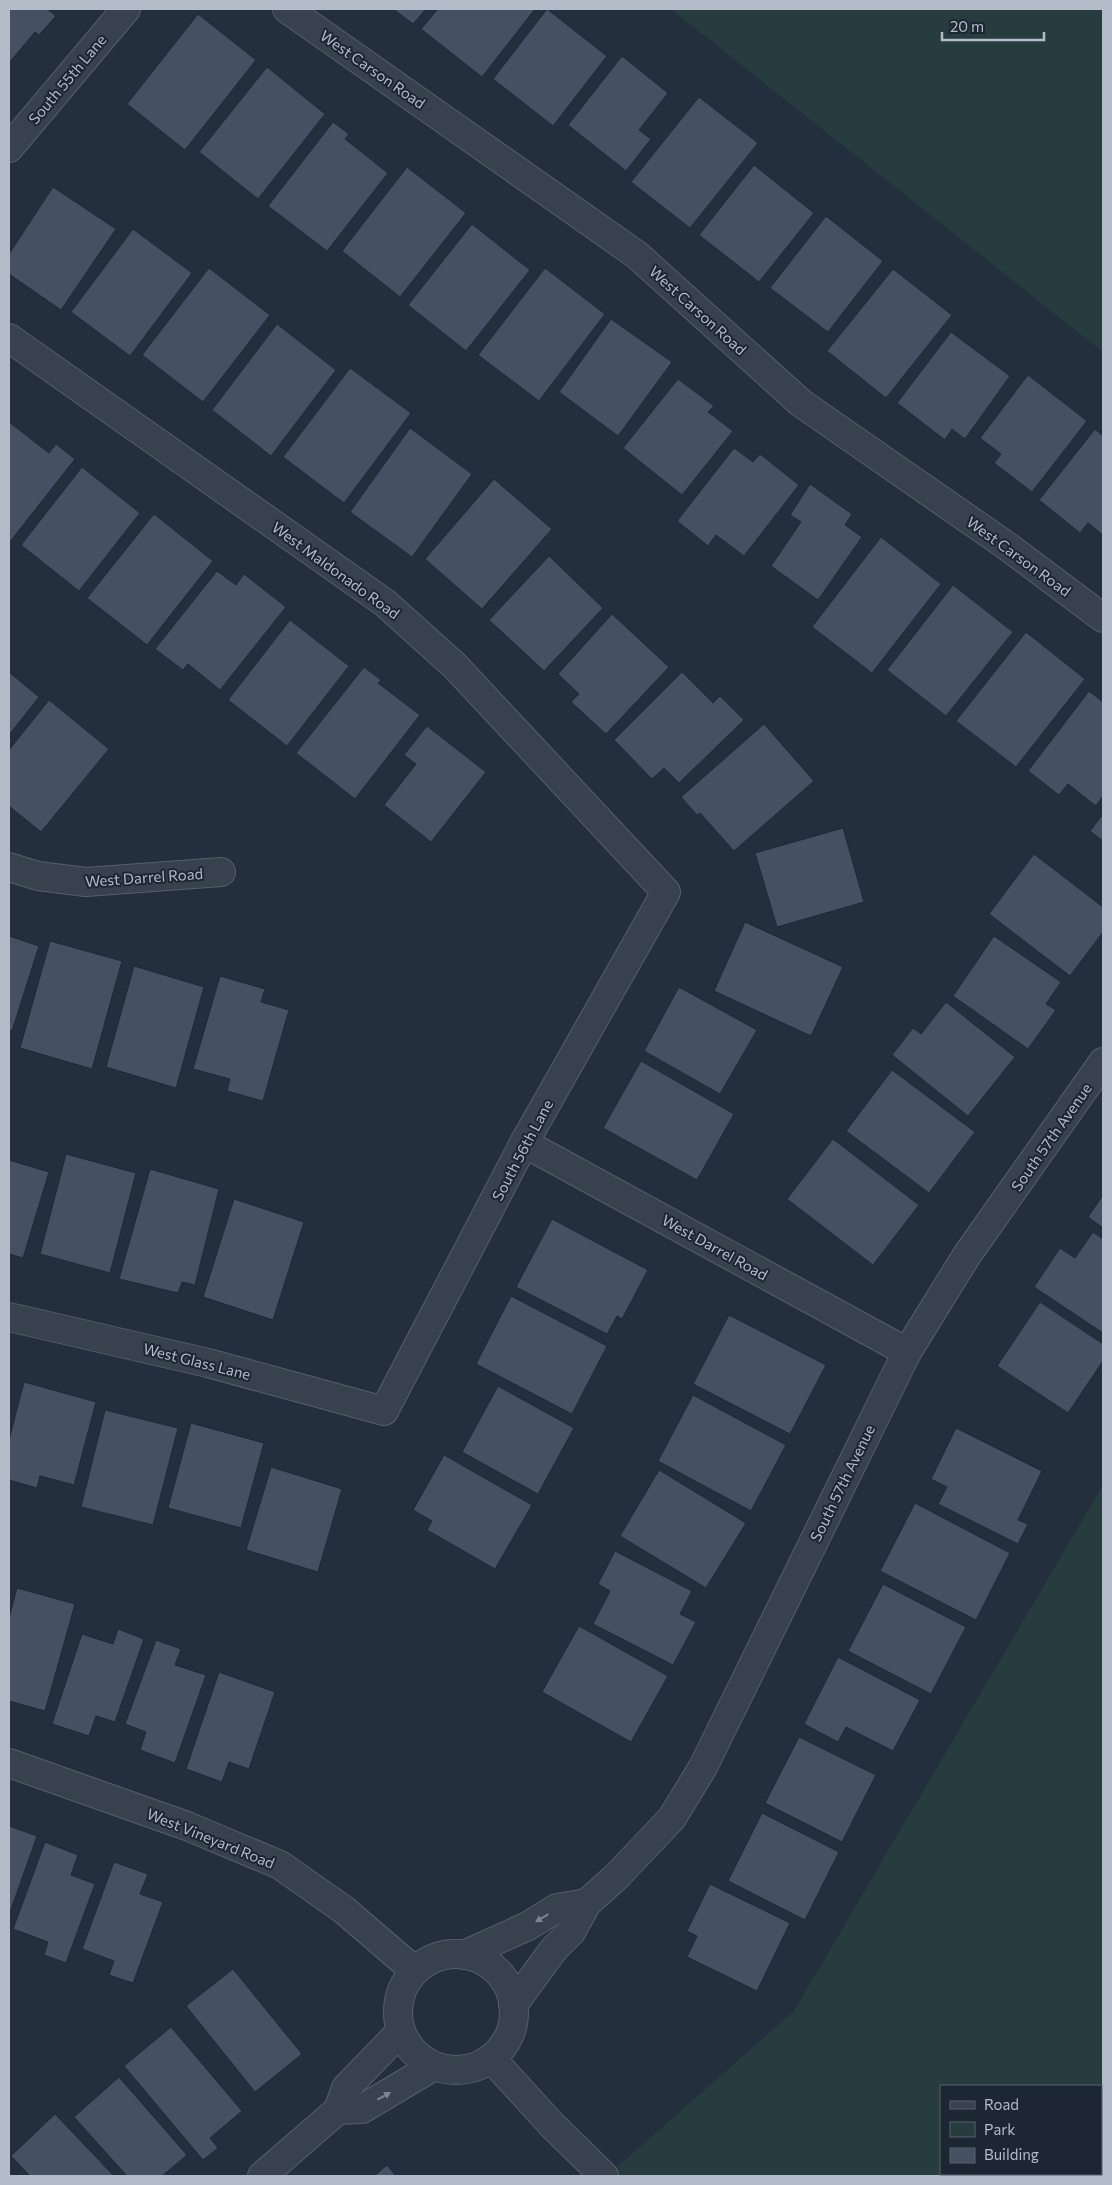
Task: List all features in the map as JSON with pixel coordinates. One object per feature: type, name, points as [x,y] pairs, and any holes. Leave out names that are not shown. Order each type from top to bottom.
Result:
[{"type":"street","name":"South 55th Lane","points":[[9,148],[126,9]]},
{"type":"street","name":"West Carson Road","points":[[288,9],[637,255],[802,402],[1006,546],[1103,618]]},
{"type":"street","name":"West Maldonado Road","points":[[9,338],[385,603],[455,666],[666,892]]},
{"type":"street","name":"West Darrel Road","points":[[9,867],[38,876],[86,882],[221,872]]},
{"type":"street","name":"South 56th Lane","points":[[384,1411],[524,1143],[666,892]]},
{"type":"street","name":"South 57th Avenue","points":[[514,2005],[508,1987],[497,1972],[482,1960],[464,1955],[438,1957],[415,1971],[405,1983],[400,1998],[398,2015],[401,2031],[414,2051],[434,2066],[449,2070],[478,2066],[502,2048],[509,2035],[514,2005],[554,1949],[571,1932],[588,1903],[617,1876],[672,1818],[703,1767],[907,1352],[967,1255],[1103,1062]]},
{"type":"street","name":"West Darrel Road","points":[[524,1143],[907,1352]]},
{"type":"street","name":"West Glass Lane","points":[[9,1317],[208,1363],[384,1411]]},
{"type":"street","name":"West Vineyard Road","points":[[9,1763],[187,1826],[280,1865],[344,1910],[415,1971]]},
{"type":"street","name":"South 57th Avenue","points":[[464,1955],[528,1926],[557,1908],[588,1903]]},
{"type":"street","points":[[262,2176],[338,2110],[346,2088],[401,2031]]},
{"type":"street","points":[[491,2058],[552,2126],[604,2176]]},
{"type":"street","points":[[338,2110],[362,2109],[434,2066]]},
{"type":"green space","points":[[671,9],[1103,9],[1103,352]]},
{"type":"green space","points":[[1103,1485],[1103,2176],[607,2176],[794,2011]]},
{"type":"building","points":[[9,9],[47,9],[56,16],[39,35],[35,32],[9,63]]},
{"type":"building","points":[[393,9],[426,9],[413,24]]},
{"type":"building","points":[[438,9],[535,9],[482,77],[421,29]]},
{"type":"building","points":[[547,9],[607,56],[553,126],[493,79]]},
{"type":"building","points":[[198,14],[256,60],[185,150],[127,104]]},
{"type":"building","points":[[622,56],[668,93],[639,130],[651,139],[626,171],[568,125]]},
{"type":"building","points":[[267,67],[325,114],[258,199],[199,152]]},
{"type":"building","points":[[699,97],[758,143],[690,228],[631,182]]},
{"type":"building","points":[[333,122],[349,134],[345,139],[388,173],[327,251],[268,206]]},
{"type":"building","points":[[754,165],[814,213],[759,282],[699,235]]},
{"type":"building","points":[[407,167],[466,213],[400,297],[342,251]]},
{"type":"building","points":[[53,187],[116,229],[61,310],[9,274],[9,254]]},
{"type":"building","points":[[826,216],[883,261],[828,332],[770,288]]},
{"type":"building","points":[[472,224],[530,270],[466,351],[408,305]]},
{"type":"building","points":[[133,229],[192,273],[130,356],[71,312]]},
{"type":"building","points":[[209,268],[270,315],[203,402],[142,355]]},
{"type":"building","points":[[545,268],[605,314],[539,401],[478,355]]},
{"type":"building","points":[[893,269],[952,315],[886,398],[827,351]]},
{"type":"building","points":[[611,319],[672,362],[618,436],[559,392]]},
{"type":"building","points":[[277,324],[336,370],[271,456],[212,410]]},
{"type":"building","points":[[951,332],[1010,376],[965,439],[952,429],[945,440],[897,403]]},
{"type":"building","points":[[350,368],[411,413],[344,503],[283,457]]},
{"type":"building","points":[[1028,375],[1087,421],[1032,492],[994,463],[1001,454],[980,438]]},
{"type":"building","points":[[678,379],[714,406],[708,412],[733,431],[682,495],[623,448]]},
{"type":"building","points":[[9,422],[49,453],[56,444],[75,459],[9,543]]},
{"type":"building","points":[[410,428],[472,474],[412,557],[350,512]]},
{"type":"building","points":[[1095,429],[1103,436],[1103,535],[1088,523],[1080,533],[1039,500]]},
{"type":"building","points":[[734,448],[753,462],[760,454],[799,485],[744,556],[716,535],[708,546],[677,521]]},
{"type":"building","points":[[82,467],[140,513],[79,591],[21,545]]},
{"type":"building","points":[[494,479],[552,529],[482,609],[425,559]]},
{"type":"building","points":[[810,484],[852,514],[845,525],[862,537],[818,600],[771,566],[801,522],[790,515]]},
{"type":"building","points":[[154,514],[213,561],[147,645],[87,598]]},
{"type":"building","points":[[881,537],[941,584],[872,673],[812,627]]},
{"type":"building","points":[[549,556],[603,608],[544,671],[489,620]]},
{"type":"building","points":[[217,571],[236,585],[244,574],[286,607],[220,690],[188,664],[183,670],[155,649]]},
{"type":"building","points":[[953,585],[1013,632],[946,716],[887,670]]},
{"type":"building","points":[[612,614],[669,667],[606,734],[571,702],[579,694],[558,674]]},
{"type":"building","points":[[290,620],[349,666],[287,746],[228,700]]},
{"type":"building","points":[[1026,632],[1085,679],[1016,767],[956,721]]},
{"type":"building","points":[[364,667],[381,680],[378,683],[420,715],[355,799],[296,753]]},
{"type":"building","points":[[9,672],[39,697],[9,735]]},
{"type":"building","points":[[682,672],[713,703],[720,696],[744,720],[679,783],[664,768],[652,779],[614,740]]},
{"type":"building","points":[[1089,691],[1103,702],[1103,796],[1096,806],[1068,784],[1059,795],[1028,771]]},
{"type":"building","points":[[49,700],[109,749],[41,832],[9,806],[9,750]]},
{"type":"building","points":[[764,724],[814,781],[734,851],[700,813],[697,815],[681,797]]},
{"type":"building","points":[[427,726],[486,772],[431,842],[384,805],[416,764],[404,755]]},
{"type":"building","points":[[1103,814],[1103,841],[1090,831]]},
{"type":"building","points":[[843,828],[864,902],[777,927],[755,853]]},
{"type":"building","points":[[1034,854],[1103,907],[1103,932],[1070,976],[989,914]]},
{"type":"building","points":[[745,922],[843,967],[811,1036],[714,991]]},
{"type":"building","points":[[9,936],[39,946],[12,1031],[9,1030]]},
{"type":"building","points":[[994,936],[1061,982],[1046,1004],[1056,1010],[1028,1049],[953,996]]},
{"type":"building","points":[[50,941],[122,961],[92,1069],[20,1048]]},
{"type":"building","points":[[134,966],[204,987],[176,1088],[106,1067]]},
{"type":"building","points":[[220,976],[265,989],[261,1002],[289,1010],[263,1101],[227,1091],[230,1079],[193,1069]]},
{"type":"building","points":[[679,987],[757,1030],[720,1094],[644,1051]]},
{"type":"building","points":[[946,1002],[1015,1057],[968,1116],[892,1055],[913,1028],[921,1034]]},
{"type":"building","points":[[641,1061],[734,1114],[697,1180],[603,1128]]},
{"type":"building","points":[[892,1070],[975,1132],[929,1193],[846,1131]]},
{"type":"building","points":[[833,1139],[919,1205],[873,1265],[787,1199]]},
{"type":"building","points":[[66,1154],[136,1173],[110,1273],[40,1254]]},
{"type":"building","points":[[9,1160],[49,1172],[23,1258],[9,1254]]},
{"type":"building","points":[[150,1169],[219,1189],[195,1285],[182,1282],[178,1293],[119,1279]]},
{"type":"building","points":[[1103,1195],[1103,1228],[1088,1217]]},
{"type":"building","points":[[234,1199],[304,1222],[273,1320],[203,1297]]},
{"type":"building","points":[[552,1219],[648,1270],[622,1319],[617,1316],[607,1334],[516,1287]]},
{"type":"building","points":[[1093,1232],[1103,1239],[1103,1333],[1034,1287],[1060,1248],[1075,1258]]},
{"type":"building","points":[[511,1296],[607,1346],[572,1414],[476,1364]]},
{"type":"building","points":[[1040,1302],[1103,1344],[1103,1361],[1068,1413],[997,1366]]},
{"type":"building","points":[[729,1315],[826,1365],[790,1434],[693,1384]]},
{"type":"building","points":[[24,1382],[96,1402],[74,1485],[40,1476],[37,1488],[9,1480],[9,1440]]},
{"type":"building","points":[[498,1386],[574,1428],[538,1494],[462,1452]]},
{"type":"building","points":[[693,1395],[786,1445],[751,1511],[658,1461]]},
{"type":"building","points":[[105,1410],[178,1428],[153,1525],[81,1507]]},
{"type":"building","points":[[191,1423],[264,1443],[241,1528],[168,1508]]},
{"type":"building","points":[[956,1428],[1042,1471],[1018,1520],[1028,1524],[1018,1544],[938,1504],[947,1487],[931,1479]]},
{"type":"building","points":[[444,1455],[532,1505],[495,1569],[427,1530],[432,1521],[413,1510]]},
{"type":"building","points":[[271,1467],[342,1489],[318,1572],[246,1550]]},
{"type":"building","points":[[659,1470],[746,1523],[706,1588],[620,1536]]},
{"type":"building","points":[[915,1503],[1010,1553],[976,1620],[880,1571]]},
{"type":"building","points":[[615,1551],[692,1591],[680,1614],[696,1622],[673,1665],[593,1624],[610,1591],[598,1584]]},
{"type":"building","points":[[883,1584],[966,1627],[931,1694],[848,1651]]},
{"type":"building","points":[[17,1588],[75,1604],[45,1711],[9,1701],[9,1618]]},
{"type":"building","points":[[579,1626],[668,1676],[631,1742],[542,1692]]},
{"type":"building","points":[[118,1629],[144,1639],[115,1722],[96,1716],[89,1736],[52,1724],[82,1634],[113,1644]]},
{"type":"building","points":[[156,1640],[181,1649],[175,1665],[206,1675],[175,1763],[140,1750],[146,1732],[125,1724]]},
{"type":"building","points":[[838,1657],[920,1700],[893,1751],[846,1727],[838,1742],[804,1724]]},
{"type":"building","points":[[219,1672],[275,1692],[249,1769],[229,1762],[222,1782],[186,1769]]},
{"type":"building","points":[[799,1737],[876,1775],[842,1842],[765,1803]]},
{"type":"building","points":[[762,1813],[839,1852],[805,1920],[728,1881]]},
{"type":"building","points":[[9,1826],[37,1836],[9,1915]]},
{"type":"building","points":[[45,1842],[78,1855],[71,1875],[95,1884],[66,1963],[44,1955],[48,1942],[13,1929]]},
{"type":"building","points":[[114,1862],[148,1874],[140,1894],[163,1902],[133,1983],[109,1975],[114,1961],[82,1949]]},
{"type":"building","points":[[710,1884],[790,1923],[757,1991],[687,1957],[697,1936],[687,1931]]},
{"type":"building","points":[[233,1969],[302,2054],[255,2092],[186,2006]]},
{"type":"building","points":[[171,2027],[242,2111],[210,2138],[218,2148],[203,2160],[124,2066]]},
{"type":"building","points":[[119,2077],[187,2155],[162,2176],[127,2176],[74,2117]]},
{"type":"building","points":[[55,2114],[114,2176],[30,2176],[11,2156]]},
{"type":"building","points":[[387,2165],[396,2176],[374,2176]]}]
